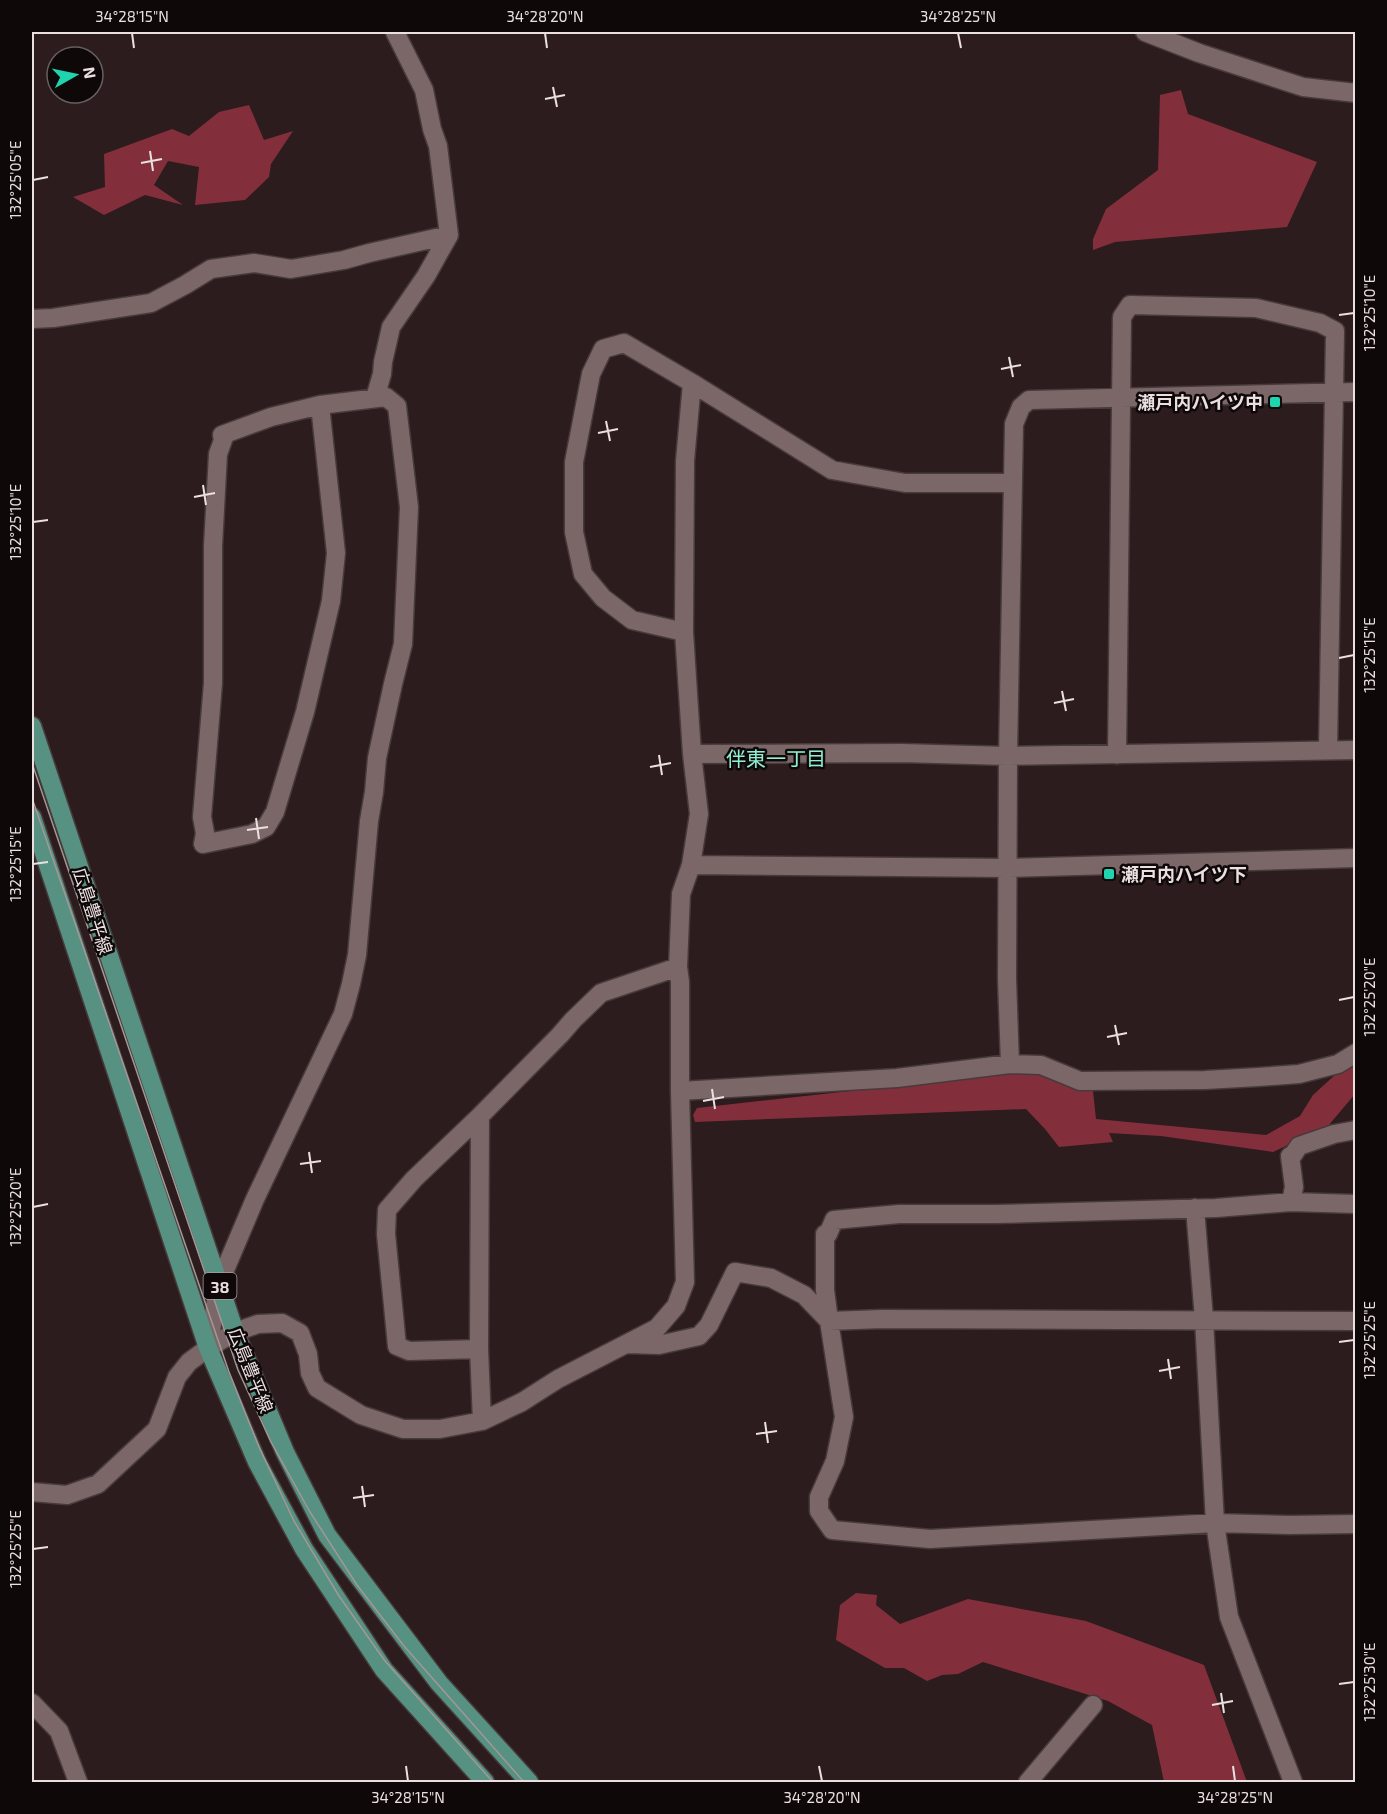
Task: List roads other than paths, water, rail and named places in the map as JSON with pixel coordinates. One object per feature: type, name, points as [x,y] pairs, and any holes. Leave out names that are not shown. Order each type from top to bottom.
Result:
[{"type":"main road","name":"広島豊平線","points":[[32,726],[235,1332],[285,1452],[327,1534],[439,1683],[529,1782]]},
{"type":"main road","name":"広島豊平線","points":[[32,817],[208,1348],[257,1462],[304,1549],[384,1670],[485,1782]]},
{"type":"street","points":[[375,398],[392,327],[426,276],[448,235],[438,147],[424,90],[395,32]]},
{"type":"street","points":[[1146,32],[1199,53],[1303,87],[1356,93]]},
{"type":"street","points":[[32,319],[53,318],[151,303],[211,269],[254,263],[291,268],[344,260],[448,235]]},
{"type":"street","points":[[1118,755],[1122,317],[1130,305],[1256,308],[1320,322],[1335,331],[1328,750]]},
{"type":"street","points":[[684,632],[632,620],[603,598],[584,574],[574,532],[574,462],[591,374],[603,349],[624,343],[692,382],[832,470],[905,483],[1012,483]]},
{"type":"street","points":[[32,1492],[67,1495],[98,1484],[157,1429],[177,1377],[189,1362],[235,1332],[258,1324],[282,1323],[300,1333],[308,1354],[310,1373],[318,1388],[361,1415],[403,1429],[440,1429],[482,1421],[522,1402],[558,1379],[657,1328],[676,1306],[685,1282],[678,967],[681,894],[691,865],[699,814],[692,754],[684,632],[686,461],[692,382]]},
{"type":"street","points":[[1010,1064],[1007,979],[1012,483],[1014,424],[1021,407],[1029,400],[1356,392]]},
{"type":"street","points":[[208,1348],[219,1284],[255,1199],[342,1014],[351,984],[357,955],[377,758],[403,644],[409,507],[397,406],[386,398],[320,405],[272,417],[222,435],[223,440],[218,454],[213,546],[213,683],[202,817],[205,833],[203,844],[252,834],[266,827],[275,812],[305,712],[331,600],[336,553],[320,405]]},
{"type":"street","points":[[692,754],[901,753],[1008,756],[1356,750]]},
{"type":"street","points":[[691,865],[1008,868],[1356,858]]},
{"type":"street","points":[[480,1349],[409,1351],[397,1347],[386,1234],[387,1210],[414,1179],[480,1116],[601,993],[678,967]]},
{"type":"street","points":[[681,1091],[897,1078],[1010,1064],[1041,1065],[1080,1081],[1205,1080],[1299,1074],[1338,1064],[1356,1053]]},
{"type":"street","points":[[480,1116],[482,1421]]},
{"type":"street","points":[[1291,1202],[1294,1187],[1290,1156],[1299,1146],[1334,1134],[1356,1130]]},
{"type":"street","points":[[1356,1204],[1291,1202],[1194,1208],[996,1214],[899,1214],[834,1220],[828,1234],[825,1234],[825,1290],[844,1417],[836,1461],[819,1497],[819,1511],[832,1530],[930,1539],[1215,1523],[1356,1524]]},
{"type":"street","points":[[1194,1208],[1204,1319],[1215,1523],[1229,1617],[1293,1782]]},
{"type":"street","points":[[626,1343],[659,1345],[699,1336],[709,1325],[735,1272],[771,1278],[804,1295],[829,1321],[882,1319],[1356,1321]]},
{"type":"street","points":[[32,1703],[59,1731],[78,1782]]},
{"type":"street","points":[[1028,1782],[1093,1705]]},
{"type":"tram line","points":[[32,763],[238,1370],[271,1442],[310,1512],[357,1585],[404,1646],[524,1782]]},
{"type":"tram line","points":[[32,798],[229,1372],[259,1447],[294,1521],[339,1596],[385,1661],[493,1782]]},
{"type":"place","name":"瀬戸内ハイツ中","points":[[1275,402]]},
{"type":"place","name":"瀬戸内ハイツ下","points":[[1109,874]]},
{"type":"district","name":"伴東一丁目","points":[[776,758]]}]
